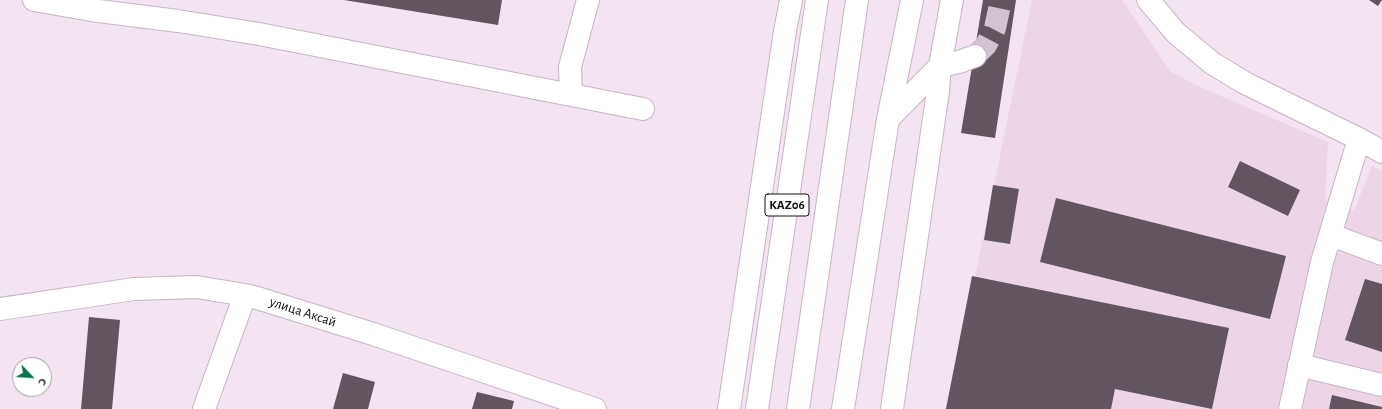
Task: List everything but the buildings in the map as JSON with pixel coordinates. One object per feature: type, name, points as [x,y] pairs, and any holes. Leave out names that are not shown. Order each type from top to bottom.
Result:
[{"type":"main road","points":[[34,0],[91,10],[178,21],[259,34],[643,108]]},
{"type":"main road","points":[[571,94],[570,68],[588,0]]},
{"type":"main road","points":[[730,409],[791,0]]},
{"type":"main road","name":"KАZ06","points":[[757,409],[817,0]]},
{"type":"main road","name":"KАZ06","points":[[798,409],[857,0]]},
{"type":"main road","points":[[843,409],[888,119],[912,0]]},
{"type":"main road","points":[[892,409],[938,91],[940,66],[952,0]]},
{"type":"main road","points":[[1148,0],[1176,33],[1212,63],[1245,83],[1359,139],[1382,152]]},
{"type":"main road","points":[[888,119],[940,66],[959,62],[975,56]]},
{"type":"main road","points":[[1290,409],[1322,262],[1359,139]]},
{"type":"main road","points":[[1331,235],[1382,254]]},
{"type":"main road","name":"улица Аксай","points":[[0,308],[134,289],[197,288],[245,295],[373,334],[595,409]]},
{"type":"main road","points":[[204,409],[245,295]]},
{"type":"main road","points":[[1299,365],[1382,385]]},
{"type":"shaded area","points":[[1032,0],[1122,0],[1170,71],[1204,89],[1328,142],[1325,200],[1354,211],[1372,166],[1382,171],[1382,409],[945,409],[978,263]]},
{"type":"tunnel","points":[[975,56],[986,45],[995,28],[1001,0]]}]
